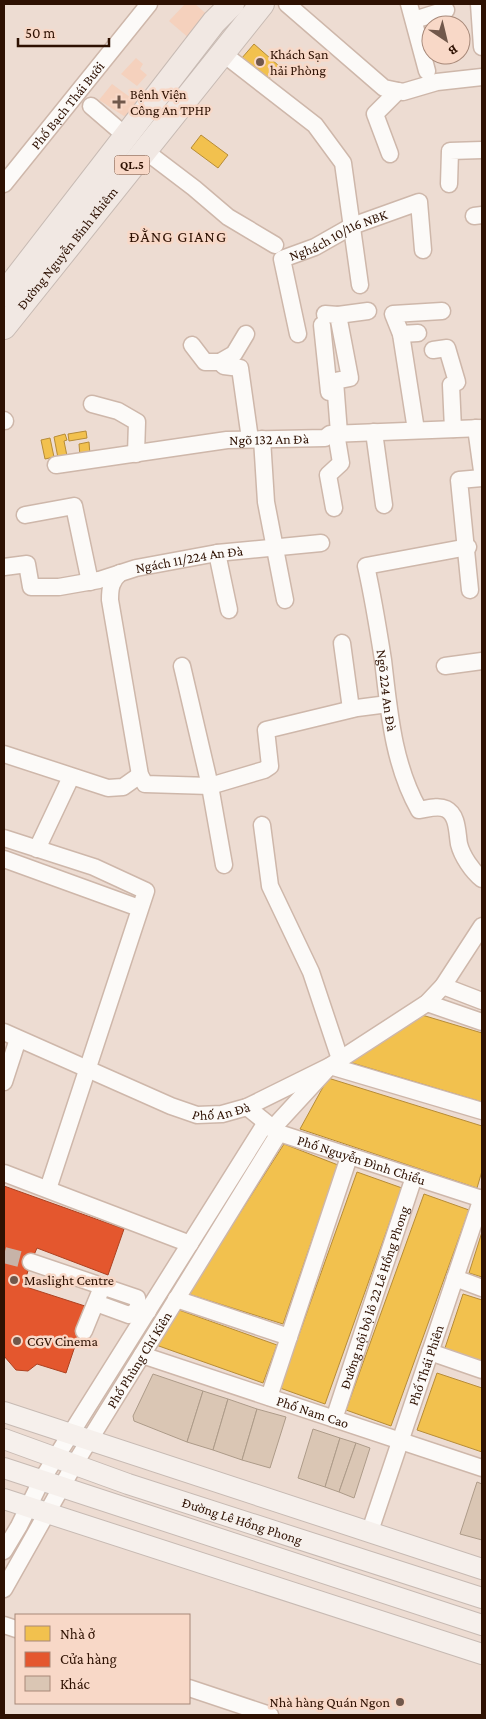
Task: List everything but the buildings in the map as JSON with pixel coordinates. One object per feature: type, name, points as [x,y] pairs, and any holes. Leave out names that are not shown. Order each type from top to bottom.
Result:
[{"type":"highway","name":"Đường Nguyễn Bỉnh Khiêm","points":[[4,328],[136,143],[214,22],[232,4]]},
{"type":"highway","name":"Đường Nguyễn Bỉnh Khiêm","points":[[4,294],[136,143],[221,52],[262,4]]},
{"type":"main road","name":"Đường Lê Hồng Phong","points":[[4,1412],[482,1569]]},
{"type":"main road","name":"Đường Lê Hồng Phong","points":[[4,1439],[64,1461],[482,1598]]},
{"type":"main road","name":"Đường Lê Hồng Phong","points":[[4,1468],[482,1625]]},
{"type":"main road","points":[[4,1499],[482,1654]]},
{"type":"street","name":"Phố Bạch Thái Bưởi","points":[[4,184],[149,4]]},
{"type":"street","points":[[286,4],[384,88],[403,92],[437,82],[482,77]]},
{"type":"street","points":[[409,4],[427,71]]},
{"type":"street","points":[[479,4],[482,47]]},
{"type":"street","points":[[414,20],[446,10]]},
{"type":"street","points":[[221,52],[315,125],[343,163],[360,285]]},
{"type":"street","points":[[390,154],[375,114],[398,91]]},
{"type":"street","points":[[91,106],[228,217],[275,245]]},
{"type":"street","points":[[449,184],[450,150],[482,150]]},
{"type":"street","name":"Nghách 10/116 NBK","points":[[298,334],[282,259],[315,247],[352,226],[419,202],[424,250]]},
{"type":"street","points":[[334,508],[328,475],[341,462],[335,433],[335,381],[350,378],[328,318],[368,311]]},
{"type":"street","points":[[416,430],[401,334],[393,314],[442,312]]},
{"type":"street","points":[[401,334],[418,333]]},
{"type":"street","points":[[192,346],[205,362],[220,362],[234,354],[246,334]]},
{"type":"street","points":[[433,350],[447,348],[457,382],[451,385],[453,429]]},
{"type":"street","points":[[220,362],[224,366],[240,368],[256,439],[285,600]]},
{"type":"street","points":[[92,404],[118,410],[137,422],[136,454]]},
{"type":"street","points":[[479,428],[482,471]]},
{"type":"street","name":"Ngõ 132 An Đà","points":[[56,464],[228,440],[325,438],[335,433],[479,428]]},
{"type":"street","points":[[374,432],[384,504]]},
{"type":"street","points":[[470,590],[468,547],[459,480],[482,478]]},
{"type":"street","points":[[25,516],[74,506],[90,582]]},
{"type":"street","name":"Ngách 11/224 An Đà","points":[[4,567],[27,564],[31,587],[58,587],[90,582],[136,568],[217,553],[321,543]]},
{"type":"street","name":"Ngõ 224 An Đà","points":[[468,547],[366,566],[377,615],[392,732],[406,788],[419,810],[437,807],[445,808],[450,812],[455,820],[459,845],[464,856],[482,879]]},
{"type":"street","points":[[217,553],[229,610]]},
{"type":"street","points":[[120,573],[113,579],[110,588],[110,600],[140,774],[145,784],[210,786],[264,770],[270,766],[266,730],[351,710],[388,704]]},
{"type":"street","points":[[342,643],[351,710]]},
{"type":"street","points":[[445,666],[482,661]]},
{"type":"street","points":[[182,666],[210,786],[224,864]]},
{"type":"street","points":[[4,754],[108,788],[123,787],[140,774]]},
{"type":"street","points":[[37,849],[71,777]]},
{"type":"street","points":[[262,825],[270,886],[311,972],[335,1062]]},
{"type":"street","points":[[4,838],[94,868],[146,890],[48,1189]]},
{"type":"street","points":[[4,858],[139,908]]},
{"type":"street","points":[[482,926],[443,986],[482,1000]]},
{"type":"street","name":"Phố An Đà","points":[[11,1036],[171,1106],[197,1115],[222,1114],[247,1107],[335,1062],[426,1003],[443,986]]},
{"type":"street","points":[[426,1003],[482,1022]]},
{"type":"street","points":[[4,1082],[11,1036]]},
{"type":"street","points":[[335,1062],[482,1111]]},
{"type":"street","points":[[272,1129],[335,1062]]},
{"type":"street","name":"Phố Nguyễn Đình Chiểu","points":[[247,1107],[272,1129],[349,1157],[482,1199]]},
{"type":"street","name":"Phố Phùng Chí Kiên","points":[[4,1551],[61,1486],[70,1434],[146,1308],[272,1129]]},
{"type":"street","name":"Phố Phùng Chí Kiên","points":[[4,1589],[38,1510],[41,1481],[89,1441],[173,1305],[272,1129]]},
{"type":"street","points":[[269,1397],[349,1157]]},
{"type":"street","points":[[4,1173],[190,1244]]},
{"type":"street","name":"Đường nội bộ lô 22 Lê Hồng Phong","points":[[334,1419],[414,1177]]},
{"type":"street","name":"Phố Thái Phiên","points":[[370,1532],[482,1199]]},
{"type":"street","points":[[31,1262],[137,1298],[146,1308]]},
{"type":"street","points":[[455,1278],[482,1288]]},
{"type":"street","points":[[84,1331],[103,1286]]},
{"type":"street","points":[[96,1303],[129,1315],[146,1308],[173,1305],[289,1337]]},
{"type":"street","points":[[430,1352],[482,1370]]},
{"type":"street","name":"Phố Nam Cao","points":[[142,1355],[482,1468]]},
{"type":"street","points":[[190,1688],[270,1715]]},
{"type":"shaded area","points":[[185,4],[195,4],[210,17],[190,39],[169,21]]},
{"type":"shaded area","points":[[136,58],[143,64],[140,69],[147,75],[137,86],[121,74]]},
{"type":"shaded area","name":"Bệnh Viện Công An TPHP","points":[[112,84],[138,103],[127,118],[99,100]]},
{"type":"tunnel","points":[[4,1255],[31,1262]]},
{"type":"place","name":"Khách Sạn hải Phòng","points":[[260,62]]},
{"type":"place","name":"Bệnh Viện Công An TPHP","points":[[119,102]]},
{"type":"place","name":"Maslight Centre","points":[[14,1280]]},
{"type":"place","name":"CGV Cinema","points":[[17,1341]]},
{"type":"place","name":"Nhà hàng Quán Ngon","points":[[400,1702]]},
{"type":"district","name":"ĐẰNG GIANG","points":[[178,236]]}]
